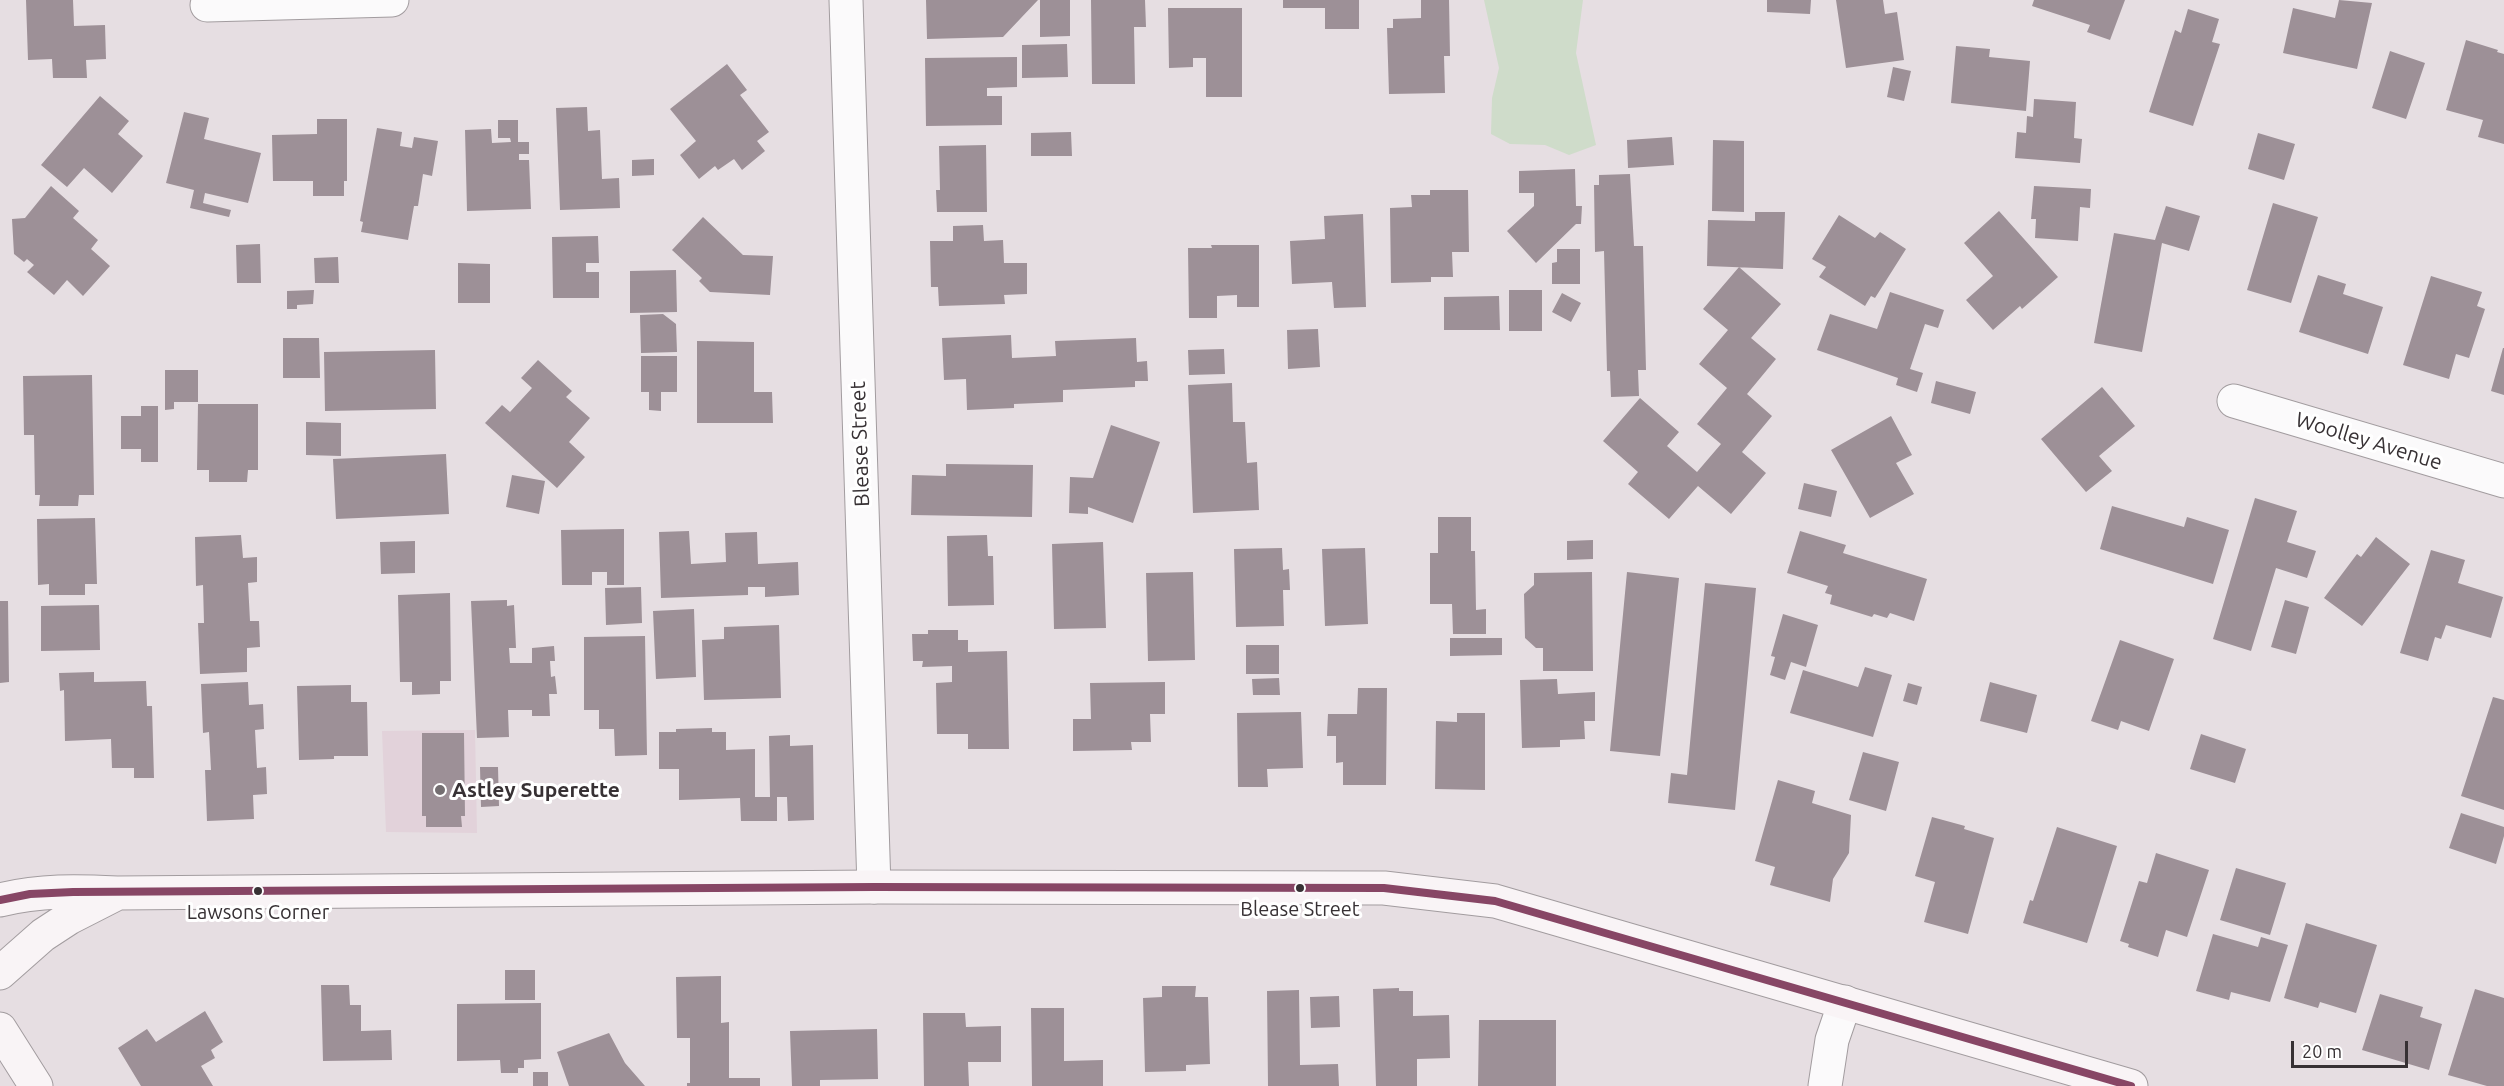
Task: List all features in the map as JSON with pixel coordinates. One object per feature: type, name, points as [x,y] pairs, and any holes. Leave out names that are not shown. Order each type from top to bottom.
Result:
[{"type":"street","points":[[207,5],[392,0]]},
{"type":"street","name":"Blease Street","points":[[846,0],[874,887]]},
{"type":"street","name":"Woolley Avenue","points":[[2234,400],[2504,481]]},
{"type":"street","points":[[0,900],[27,893],[65,890],[117,893],[874,887],[1372,888],[1435,893],[1495,901],[1528,910],[2132,1086]]},
{"type":"street","points":[[0,973],[43,935],[69,918],[117,893]]},
{"type":"street","points":[[1826,1086],[1832,1040],[1845,1002]]},
{"type":"street","points":[[0,1029],[36,1086]]},
{"type":"shaded area","points":[[475,730],[477,833],[386,832],[382,731]]},
{"type":"green space","points":[[1484,0],[1583,0],[1576,53],[1596,145],[1569,155],[1545,145],[1510,144],[1491,134],[1492,98],[1499,68]]},
{"type":"building","points":[[26,0],[73,0],[74,26],[105,25],[106,59],[86,60],[87,78],[53,78],[52,59],[28,60]]},
{"type":"building","points":[[926,0],[1038,0],[1003,37],[927,39]]},
{"type":"building","points":[[1040,0],[1070,0],[1070,36],[1040,37]]},
{"type":"building","points":[[1091,0],[1145,0],[1146,27],[1134,27],[1135,84],[1092,84]]},
{"type":"building","points":[[1283,0],[1359,0],[1359,29],[1325,29],[1325,8],[1283,8]]},
{"type":"building","points":[[1421,0],[1449,0],[1450,56],[1444,56],[1445,93],[1389,94],[1387,28],[1393,28],[1393,19],[1421,18]]},
{"type":"building","points":[[1767,0],[1811,0],[1810,14],[1767,12]]},
{"type":"building","points":[[1836,0],[1883,0],[1885,14],[1897,12],[1904,60],[1846,68]]},
{"type":"building","points":[[2034,0],[2125,0],[2110,40],[2087,32],[2090,25],[2032,6]]},
{"type":"building","points":[[2339,0],[2372,3],[2357,69],[2283,53],[2293,8],[2335,18]]},
{"type":"building","points":[[1168,8],[1242,8],[1242,97],[1206,97],[1206,58],[1193,58],[1193,67],[1169,68]]},
{"type":"building","points":[[2188,9],[2219,19],[2212,42],[2220,44],[2193,126],[2149,112],[2175,30],[2181,33]]},
{"type":"building","points":[[2466,40],[2504,54],[2504,144],[2478,137],[2483,120],[2446,110]]},
{"type":"building","points":[[1067,44],[1068,77],[1022,78],[1022,45]]},
{"type":"building","points":[[1956,46],[1990,49],[1989,57],[2030,61],[2026,111],[1951,103]]},
{"type":"building","points":[[2390,51],[2425,63],[2406,119],[2372,108]]},
{"type":"building","points":[[1017,57],[1017,87],[987,88],[987,96],[1002,96],[1002,125],[926,126],[925,58]]},
{"type":"building","points":[[727,64],[747,90],[740,95],[769,132],[757,141],[765,151],[742,170],[734,159],[718,170],[715,166],[699,179],[680,155],[696,141],[670,109]]},
{"type":"building","points":[[1893,67],[1911,71],[1904,101],[1887,97]]},
{"type":"building","points":[[100,96],[129,121],[118,134],[143,156],[112,193],[84,168],[67,187],[41,165]]},
{"type":"building","points":[[2034,99],[2076,102],[2074,138],[2082,139],[2080,163],[2015,158],[2017,132],[2026,133],[2027,116],[2033,117]]},
{"type":"building","points":[[587,107],[588,131],[600,130],[602,179],[619,178],[620,208],[560,210],[556,108]]},
{"type":"building","points":[[184,112],[209,118],[204,139],[261,153],[248,203],[205,193],[203,203],[231,210],[229,217],[190,208],[194,190],[166,183]]},
{"type":"building","points":[[317,119],[347,119],[347,181],[344,181],[344,196],[313,196],[313,181],[273,181],[272,135],[317,134]]},
{"type":"building","points":[[498,120],[518,120],[518,142],[529,142],[529,154],[519,154],[519,160],[529,160],[531,209],[467,211],[465,130],[491,129],[492,143],[511,142],[510,138],[498,138]]},
{"type":"building","points":[[377,128],[402,132],[400,146],[412,148],[414,137],[438,141],[432,176],[423,174],[418,206],[414,206],[408,240],[361,232],[363,222],[360,221]]},
{"type":"building","points":[[1071,132],[1072,156],[1031,156],[1031,133]]},
{"type":"building","points":[[2258,133],[2295,144],[2284,180],[2248,169]]},
{"type":"building","points":[[1672,137],[1674,165],[1628,168],[1627,140]]},
{"type":"building","points":[[1713,140],[1744,141],[1744,212],[1712,211]]},
{"type":"building","points":[[986,145],[987,212],[937,212],[936,190],[940,190],[939,146]]},
{"type":"building","points":[[654,159],[654,175],[632,176],[632,160]]},
{"type":"building","points":[[1575,169],[1576,206],[1582,206],[1581,224],[1576,224],[1536,263],[1507,231],[1534,206],[1534,193],[1519,193],[1519,171]]},
{"type":"building","points":[[1630,174],[1634,246],[1643,246],[1646,370],[1638,370],[1639,396],[1611,397],[1610,371],[1607,371],[1604,251],[1595,252],[1594,185],[1599,185],[1599,175]]},
{"type":"building","points":[[51,186],[79,211],[73,218],[98,240],[91,249],[110,266],[83,296],[67,280],[54,295],[27,272],[34,265],[27,259],[24,262],[14,254],[12,219],[25,218]]},
{"type":"building","points":[[2034,186],[2091,189],[2090,208],[2080,207],[2078,241],[2035,238],[2036,219],[2031,219]]},
{"type":"building","points":[[1430,190],[1468,190],[1469,252],[1452,252],[1453,277],[1431,277],[1431,282],[1391,283],[1390,208],[1412,207],[1411,195],[1430,195]]},
{"type":"building","points":[[2273,203],[2318,217],[2291,303],[2247,290]]},
{"type":"building","points":[[2166,206],[2200,216],[2189,251],[2162,243],[2142,352],[2094,343],[2114,233],[2155,240]]},
{"type":"building","points":[[1999,211],[2058,277],[2022,309],[2020,306],[1993,330],[1966,300],[1993,276],[1964,243]]},
{"type":"building","points":[[1755,212],[1785,212],[1783,269],[1707,266],[1708,220],[1755,221]]},
{"type":"building","points":[[1363,214],[1366,307],[1334,308],[1332,282],[1292,284],[1290,241],[1325,239],[1324,216]]},
{"type":"building","points":[[1839,215],[1875,238],[1880,232],[1906,249],[1875,298],[1871,296],[1865,306],[1819,277],[1826,267],[1812,259]]},
{"type":"building","points":[[703,217],[743,255],[773,256],[770,295],[710,292],[699,281],[702,278],[672,250]]},
{"type":"building","points":[[983,225],[984,241],[1003,240],[1004,263],[1027,263],[1027,294],[1004,295],[1005,304],[939,306],[938,287],[931,287],[930,241],[953,241],[953,226]]},
{"type":"building","points":[[598,236],[599,263],[586,263],[586,272],[599,272],[599,298],[553,298],[552,237]]},
{"type":"building","points":[[260,244],[261,283],[237,283],[236,245]]},
{"type":"building","points":[[1211,245],[1259,245],[1259,307],[1237,307],[1237,295],[1217,296],[1217,318],[1189,318],[1188,248],[1212,248]]},
{"type":"building","points":[[1557,249],[1580,249],[1580,284],[1552,284],[1552,263],[1557,262]]},
{"type":"building","points":[[338,257],[339,283],[315,283],[314,258]]},
{"type":"building","points":[[458,263],[490,264],[490,303],[458,303]]},
{"type":"building","points":[[1739,267],[1781,304],[1751,338],[1776,359],[1747,394],[1772,416],[1742,452],[1766,473],[1731,514],[1698,486],[1669,519],[1628,484],[1638,472],[1603,441],[1640,398],[1679,432],[1667,446],[1697,472],[1721,444],[1697,424],[1727,388],[1699,364],[1728,330],[1703,309]]},
{"type":"building","points":[[676,270],[677,312],[630,313],[630,271]]},
{"type":"building","points":[[2318,275],[2346,284],[2343,294],[2383,307],[2368,354],[2299,332]]},
{"type":"building","points":[[2431,276],[2482,292],[2477,306],[2485,309],[2469,358],[2456,354],[2449,379],[2403,365]]},
{"type":"building","points":[[314,290],[313,304],[297,305],[297,309],[287,309],[287,291]]},
{"type":"building","points":[[1509,290],[1542,290],[1542,331],[1509,331]]},
{"type":"building","points":[[1890,292],[1944,310],[1938,328],[1925,324],[1910,369],[1923,373],[1917,392],[1896,385],[1898,378],[1817,350],[1830,314],[1877,329]]},
{"type":"building","points":[[1562,293],[1581,303],[1571,322],[1552,312]]},
{"type":"building","points":[[1499,296],[1500,330],[1444,330],[1444,297]]},
{"type":"building","points":[[663,314],[676,324],[677,352],[641,353],[640,315]]},
{"type":"building","points":[[1318,329],[1320,367],[1288,369],[1287,330]]},
{"type":"building","points":[[1011,335],[1012,358],[1056,356],[1055,341],[1136,338],[1137,362],[1147,361],[1148,381],[1135,381],[1135,387],[1063,390],[1063,402],[1014,404],[1014,408],[967,410],[966,379],[944,380],[942,338]]},
{"type":"building","points":[[283,338],[319,338],[320,378],[283,378]]},
{"type":"building","points":[[697,341],[754,342],[754,392],[772,392],[773,423],[697,423]]},
{"type":"building","points":[[2504,348],[2504,395],[2491,391]]},
{"type":"building","points":[[1224,349],[1225,374],[1189,375],[1188,350]]},
{"type":"building","points":[[435,350],[436,409],[325,411],[324,352]]},
{"type":"building","points":[[641,356],[677,356],[677,392],[661,392],[661,411],[649,410],[649,392],[641,392]]},
{"type":"building","points":[[538,360],[572,391],[566,397],[590,418],[569,442],[585,457],[557,488],[485,423],[502,405],[510,412],[532,388],[521,378]]},
{"type":"building","points":[[165,370],[198,370],[198,402],[174,402],[174,409],[165,410]]},
{"type":"building","points":[[92,375],[94,495],[79,495],[78,506],[39,506],[40,495],[35,495],[34,435],[24,435],[23,376]]},
{"type":"building","points":[[1936,381],[1976,392],[1970,414],[1931,403]]},
{"type":"building","points":[[1232,383],[1233,422],[1245,422],[1247,463],[1257,462],[1259,510],[1193,513],[1188,385]]},
{"type":"building","points":[[2102,387],[2135,426],[2099,456],[2112,471],[2086,492],[2041,439]]},
{"type":"building","points":[[198,404],[258,404],[258,470],[248,470],[247,482],[209,482],[209,470],[197,470]]},
{"type":"building","points":[[141,406],[158,406],[158,462],[141,462],[141,449],[121,449],[121,416],[141,416]]},
{"type":"building","points":[[1891,416],[1912,455],[1896,463],[1914,494],[1870,518],[1831,450]]},
{"type":"building","points":[[306,422],[341,423],[341,456],[306,455]]},
{"type":"building","points":[[1111,425],[1160,442],[1133,523],[1088,507],[1088,514],[1069,513],[1070,477],[1093,478]]},
{"type":"building","points":[[446,454],[449,514],[336,519],[333,459]]},
{"type":"building","points":[[946,464],[1033,465],[1032,517],[911,515],[912,475],[946,476]]},
{"type":"building","points":[[512,475],[545,481],[539,514],[506,507]]},
{"type":"building","points":[[1804,483],[1837,491],[1831,517],[1798,509]]},
{"type":"building","points":[[2255,498],[2297,511],[2287,542],[2316,551],[2307,578],[2276,568],[2251,651],[2213,639]]},
{"type":"building","points":[[2112,506],[2184,527],[2187,517],[2229,530],[2213,584],[2100,549]]},
{"type":"building","points":[[1438,517],[1471,517],[1471,551],[1475,551],[1476,610],[1486,609],[1486,634],[1453,634],[1452,604],[1430,604],[1430,553],[1438,553]]},
{"type":"building","points":[[95,518],[97,584],[85,584],[85,595],[49,595],[49,584],[38,585],[37,519]]},
{"type":"building","points":[[624,529],[624,585],[607,585],[607,572],[592,572],[592,585],[562,585],[561,530]]},
{"type":"building","points":[[689,531],[691,564],[726,562],[725,533],[757,532],[758,564],[798,562],[799,595],[765,597],[765,587],[748,587],[748,595],[661,598],[659,532]]},
{"type":"building","points":[[1800,531],[1846,545],[1843,553],[1927,579],[1914,621],[1890,613],[1887,618],[1874,614],[1872,617],[1830,604],[1832,595],[1825,593],[1828,586],[1787,573]]},
{"type":"building","points":[[241,535],[243,558],[257,557],[257,582],[248,583],[250,621],[259,621],[260,647],[247,648],[247,672],[200,674],[198,623],[204,623],[203,585],[196,586],[195,537]]},
{"type":"building","points":[[987,535],[988,556],[993,556],[994,605],[948,606],[947,536]]},
{"type":"building","points":[[2376,537],[2410,564],[2362,626],[2324,598],[2357,554],[2361,557]]},
{"type":"building","points":[[1593,540],[1593,559],[1567,560],[1567,541]]},
{"type":"building","points":[[415,541],[415,573],[381,574],[380,542]]},
{"type":"building","points":[[1103,542],[1106,628],[1054,629],[1052,544]]},
{"type":"building","points":[[1282,548],[1283,570],[1289,569],[1290,590],[1283,590],[1284,626],[1236,627],[1234,549]]},
{"type":"building","points":[[1365,548],[1368,624],[1325,626],[1322,549]]},
{"type":"building","points":[[2431,550],[2465,560],[2458,583],[2503,597],[2491,638],[2446,625],[2441,639],[2435,637],[2428,661],[2400,653]]},
{"type":"building","points":[[1193,572],[1195,660],[1148,661],[1146,573]]},
{"type":"building","points":[[1592,572],[1593,671],[1543,671],[1543,648],[1536,648],[1525,638],[1524,594],[1534,585],[1534,573]]},
{"type":"building","points":[[1627,572],[1679,578],[1660,756],[1610,751]]},
{"type":"building","points":[[1705,583],[1756,588],[1735,810],[1668,803],[1671,773],[1687,775]]},
{"type":"building","points":[[641,587],[642,623],[606,625],[605,588]]},
{"type":"building","points":[[450,593],[451,681],[440,681],[440,694],[412,695],[412,682],[400,682],[398,595]]},
{"type":"building","points":[[507,600],[507,606],[514,605],[516,648],[509,648],[510,663],[532,663],[532,648],[554,646],[555,661],[550,661],[551,677],[555,676],[557,694],[549,694],[550,716],[532,716],[532,710],[508,710],[509,737],[477,738],[471,601]]},
{"type":"building","points":[[2285,600],[2309,607],[2296,654],[2271,647]]},
{"type":"building","points":[[0,601],[8,601],[9,682],[0,683]]},
{"type":"building","points":[[99,605],[100,650],[41,651],[41,606]]},
{"type":"building","points":[[694,609],[696,677],[656,679],[653,611]]},
{"type":"building","points":[[1783,614],[1818,625],[1806,667],[1791,662],[1785,680],[1770,675],[1775,657],[1771,656]]},
{"type":"building","points":[[779,625],[781,698],[704,700],[702,640],[724,639],[724,627]]},
{"type":"building","points":[[928,630],[958,630],[958,640],[968,640],[968,652],[1007,651],[1009,749],[968,749],[968,734],[937,734],[936,683],[952,682],[952,666],[922,667],[923,661],[913,661],[912,634],[928,634]]},
{"type":"building","points":[[645,636],[647,755],[615,756],[614,729],[599,729],[599,710],[584,710],[584,637]]},
{"type":"building","points":[[1450,638],[1502,638],[1502,655],[1450,656]]},
{"type":"building","points":[[2120,640],[2174,659],[2149,731],[2121,721],[2118,730],[2091,721]]},
{"type":"building","points":[[1246,645],[1279,645],[1279,674],[1246,674]]},
{"type":"building","points":[[1865,667],[1892,675],[1873,737],[1790,713],[1803,670],[1858,687]]},
{"type":"building","points":[[94,672],[94,682],[146,681],[147,706],[152,706],[154,778],[134,778],[134,768],[112,768],[111,739],[65,741],[64,690],[60,691],[59,673]]},
{"type":"building","points":[[1279,678],[1280,695],[1253,695],[1252,679]]},
{"type":"building","points":[[1557,679],[1558,694],[1595,692],[1595,721],[1584,721],[1585,739],[1560,740],[1560,747],[1522,748],[1520,680]]},
{"type":"building","points":[[248,682],[249,705],[263,704],[264,729],[255,730],[257,768],[266,767],[267,794],[253,795],[254,819],[207,821],[205,770],[211,770],[209,732],[203,733],[201,684]]},
{"type":"building","points":[[1165,682],[1165,714],[1150,714],[1151,742],[1131,742],[1132,750],[1073,751],[1073,719],[1091,719],[1090,683]]},
{"type":"building","points":[[1990,682],[2037,695],[2027,733],[1980,721]]},
{"type":"building","points":[[1908,683],[1922,687],[1917,705],[1903,701]]},
{"type":"building","points":[[351,685],[351,702],[367,702],[368,756],[334,756],[334,759],[299,760],[297,686]]},
{"type":"building","points":[[1358,688],[1387,688],[1386,785],[1343,785],[1343,762],[1336,763],[1336,736],[1327,736],[1328,714],[1357,714]]},
{"type":"building","points":[[2493,697],[2504,700],[2504,810],[2461,796]]},
{"type":"building","points":[[1301,712],[1303,768],[1267,769],[1268,787],[1238,787],[1237,713]]},
{"type":"building","points":[[1457,713],[1485,713],[1485,790],[1435,789],[1436,721],[1457,722]]},
{"type":"building","points":[[712,728],[712,732],[726,732],[726,750],[755,749],[755,797],[770,797],[769,736],[790,735],[790,746],[813,745],[814,820],[788,821],[787,797],[777,797],[777,821],[741,821],[740,798],[679,800],[679,769],[659,769],[659,732]]},
{"type":"building","points":[[422,733],[464,733],[465,816],[461,816],[462,827],[426,827],[426,816],[422,816]]},
{"type":"building","points":[[2201,734],[2246,749],[2235,783],[2190,769]]},
{"type":"building","points":[[1863,752],[1899,762],[1886,811],[1849,800]]},
{"type":"building","points":[[480,767],[498,767],[499,806],[481,807]]},
{"type":"building","points":[[1778,780],[1815,791],[1812,803],[1851,815],[1849,853],[1833,879],[1830,902],[1770,885],[1775,867],[1755,861]]},
{"type":"building","points":[[2461,813],[2504,827],[2504,836],[2496,864],[2449,848]]},
{"type":"building","points":[[1932,817],[1965,826],[1964,829],[1994,838],[1968,934],[1924,922],[1935,882],[1915,876]]},
{"type":"building","points":[[2057,827],[2117,846],[2087,943],[2023,923],[2030,900],[2033,901]]},
{"type":"building","points":[[2156,853],[2209,870],[2187,937],[2166,930],[2158,957],[2128,947],[2129,944],[2120,941],[2139,881],[2147,883]]},
{"type":"building","points":[[2236,868],[2286,883],[2270,935],[2220,920]]},
{"type":"building","points":[[2306,923],[2377,945],[2356,1013],[2320,1002],[2318,1008],[2284,998]]},
{"type":"building","points":[[2213,934],[2258,947],[2261,937],[2288,945],[2270,1002],[2231,992],[2229,1000],[2196,991]]},
{"type":"building","points":[[505,970],[535,970],[535,1000],[505,1000]]},
{"type":"building","points":[[721,976],[721,1023],[729,1022],[729,1078],[760,1078],[760,1086],[687,1086],[687,1083],[690,1083],[690,1038],[677,1038],[676,977]]},
{"type":"building","points":[[321,985],[349,985],[350,1005],[361,1005],[361,1031],[391,1030],[392,1060],[323,1061]]},
{"type":"building","points":[[1162,986],[1196,986],[1195,997],[1208,997],[1210,1064],[1186,1065],[1186,1071],[1145,1072],[1143,998],[1162,997]]},
{"type":"building","points":[[1399,988],[1399,991],[1413,991],[1413,1016],[1449,1015],[1450,1058],[1417,1059],[1417,1086],[1376,1086],[1373,989]]},
{"type":"building","points":[[2475,989],[2504,998],[2504,1086],[2487,1086],[2448,1075]]},
{"type":"building","points":[[1299,990],[1300,1065],[1338,1064],[1339,1086],[1268,1086],[1267,991]]},
{"type":"building","points":[[2380,994],[2423,1007],[2420,1017],[2442,1024],[2429,1070],[2362,1050]]},
{"type":"building","points":[[1339,996],[1340,1027],[1311,1028],[1310,997]]},
{"type":"building","points":[[541,1003],[541,1059],[524,1060],[524,1068],[518,1068],[518,1073],[501,1073],[500,1060],[457,1061],[457,1004]]},
{"type":"building","points":[[1031,1008],[1064,1008],[1064,1061],[1103,1060],[1103,1086],[1032,1086]]},
{"type":"building","points":[[205,1011],[223,1042],[211,1050],[215,1058],[201,1066],[213,1086],[141,1086],[118,1048],[147,1029],[156,1042]]},
{"type":"building","points":[[923,1013],[965,1013],[966,1027],[1001,1026],[1001,1062],[968,1062],[969,1086],[924,1086]]},
{"type":"building","points":[[1479,1020],[1556,1020],[1556,1086],[1478,1086]]},
{"type":"building","points":[[877,1029],[878,1079],[820,1080],[820,1086],[792,1086],[790,1031]]},
{"type":"building","points":[[609,1033],[625,1063],[645,1086],[569,1086],[557,1052]]},
{"type":"building","points":[[533,1072],[548,1072],[548,1086],[533,1086]]},
{"type":"transit line","points":[[0,900],[30,894],[73,892],[874,887],[1384,888],[1495,901],[2131,1086]]},
{"type":"place","name":"Astley Superette","points":[[440,790]]},
{"type":"place","name":"Blease Street","points":[[1300,888]]},
{"type":"place","name":"Lawsons Corner","points":[[258,891]]}]
